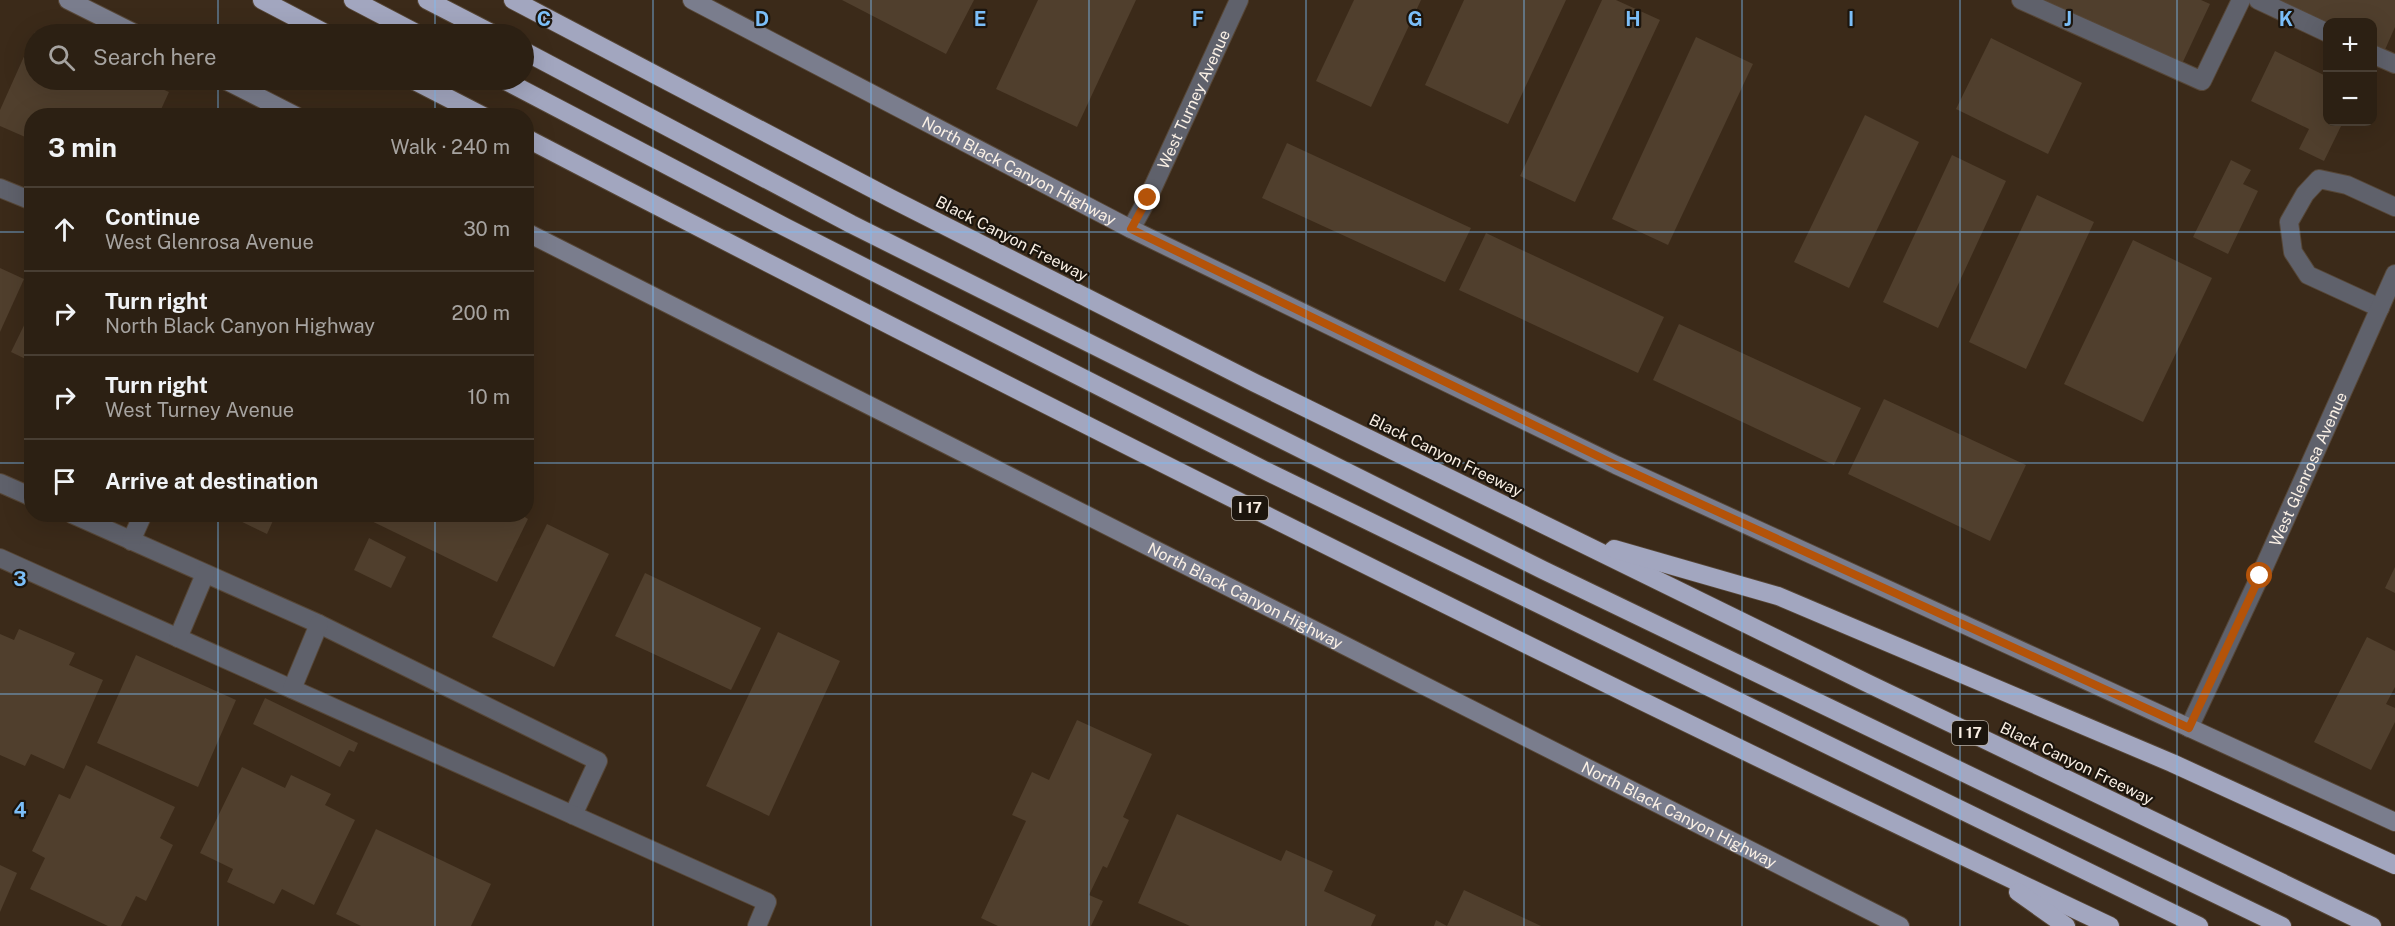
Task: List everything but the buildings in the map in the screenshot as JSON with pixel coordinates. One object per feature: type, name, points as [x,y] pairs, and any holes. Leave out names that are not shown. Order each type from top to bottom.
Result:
[{"type":"highway","points":[[262,0],[308,24]]},
{"type":"highway","points":[[353,0],[399,24]]},
{"type":"highway","points":[[428,0],[474,24]]},
{"type":"highway","name":"Black Canyon Freeway","points":[[513,0],[1068,289],[2087,790],[2372,926]]},
{"type":"highway","points":[[534,56],[851,224],[1533,565],[2282,926]]},
{"type":"highway","points":[[432,90],[467,108]]},
{"type":"highway","points":[[523,90],[785,227],[1268,472],[2199,926]]},
{"type":"highway","name":"I 17","points":[[534,142],[856,309],[1450,608],[2110,926]]},
{"type":"highway","points":[[1570,537],[1778,596],[2172,763],[2395,865]]},
{"type":"highway","points":[[1980,864],[2066,926]]},
{"type":"main road","points":[[68,0],[116,24]]},
{"type":"main road","name":"North Black Canyon Highway","points":[[692,0],[1131,229],[1616,465],[2395,822]]},
{"type":"main road","points":[[245,90],[280,108]]},
{"type":"main road","name":"North Black Canyon Highway","points":[[534,236],[1900,926]]},
{"type":"street","name":"West Turney Avenue","points":[[1131,229],[1148,198],[1239,0]]},
{"type":"street","points":[[2021,0],[2202,81],[2241,0]]},
{"type":"street","points":[[2259,0],[2323,31]]},
{"type":"street","points":[[2377,56],[2395,64]]},
{"type":"street","points":[[2380,308],[2308,275],[2293,252],[2289,222],[2305,194],[2319,179],[2347,185],[2395,207]]},
{"type":"street","points":[[0,188],[24,198]]},
{"type":"street","name":"West Glenrosa Avenue","points":[[2189,728],[2260,576],[2395,274]]},
{"type":"street","points":[[2,484],[24,494]]},
{"type":"street","points":[[89,522],[319,624],[598,761],[573,815]]},
{"type":"street","points":[[131,541],[139,522]]},
{"type":"street","points":[[0,558],[767,902],[757,926]]},
{"type":"street","points":[[178,638],[205,574]]},
{"type":"street","points":[[292,689],[319,624]]},
{"type":"route","points":[[1148,198],[1131,229],[1616,465],[2189,728],[2260,576]]}]
